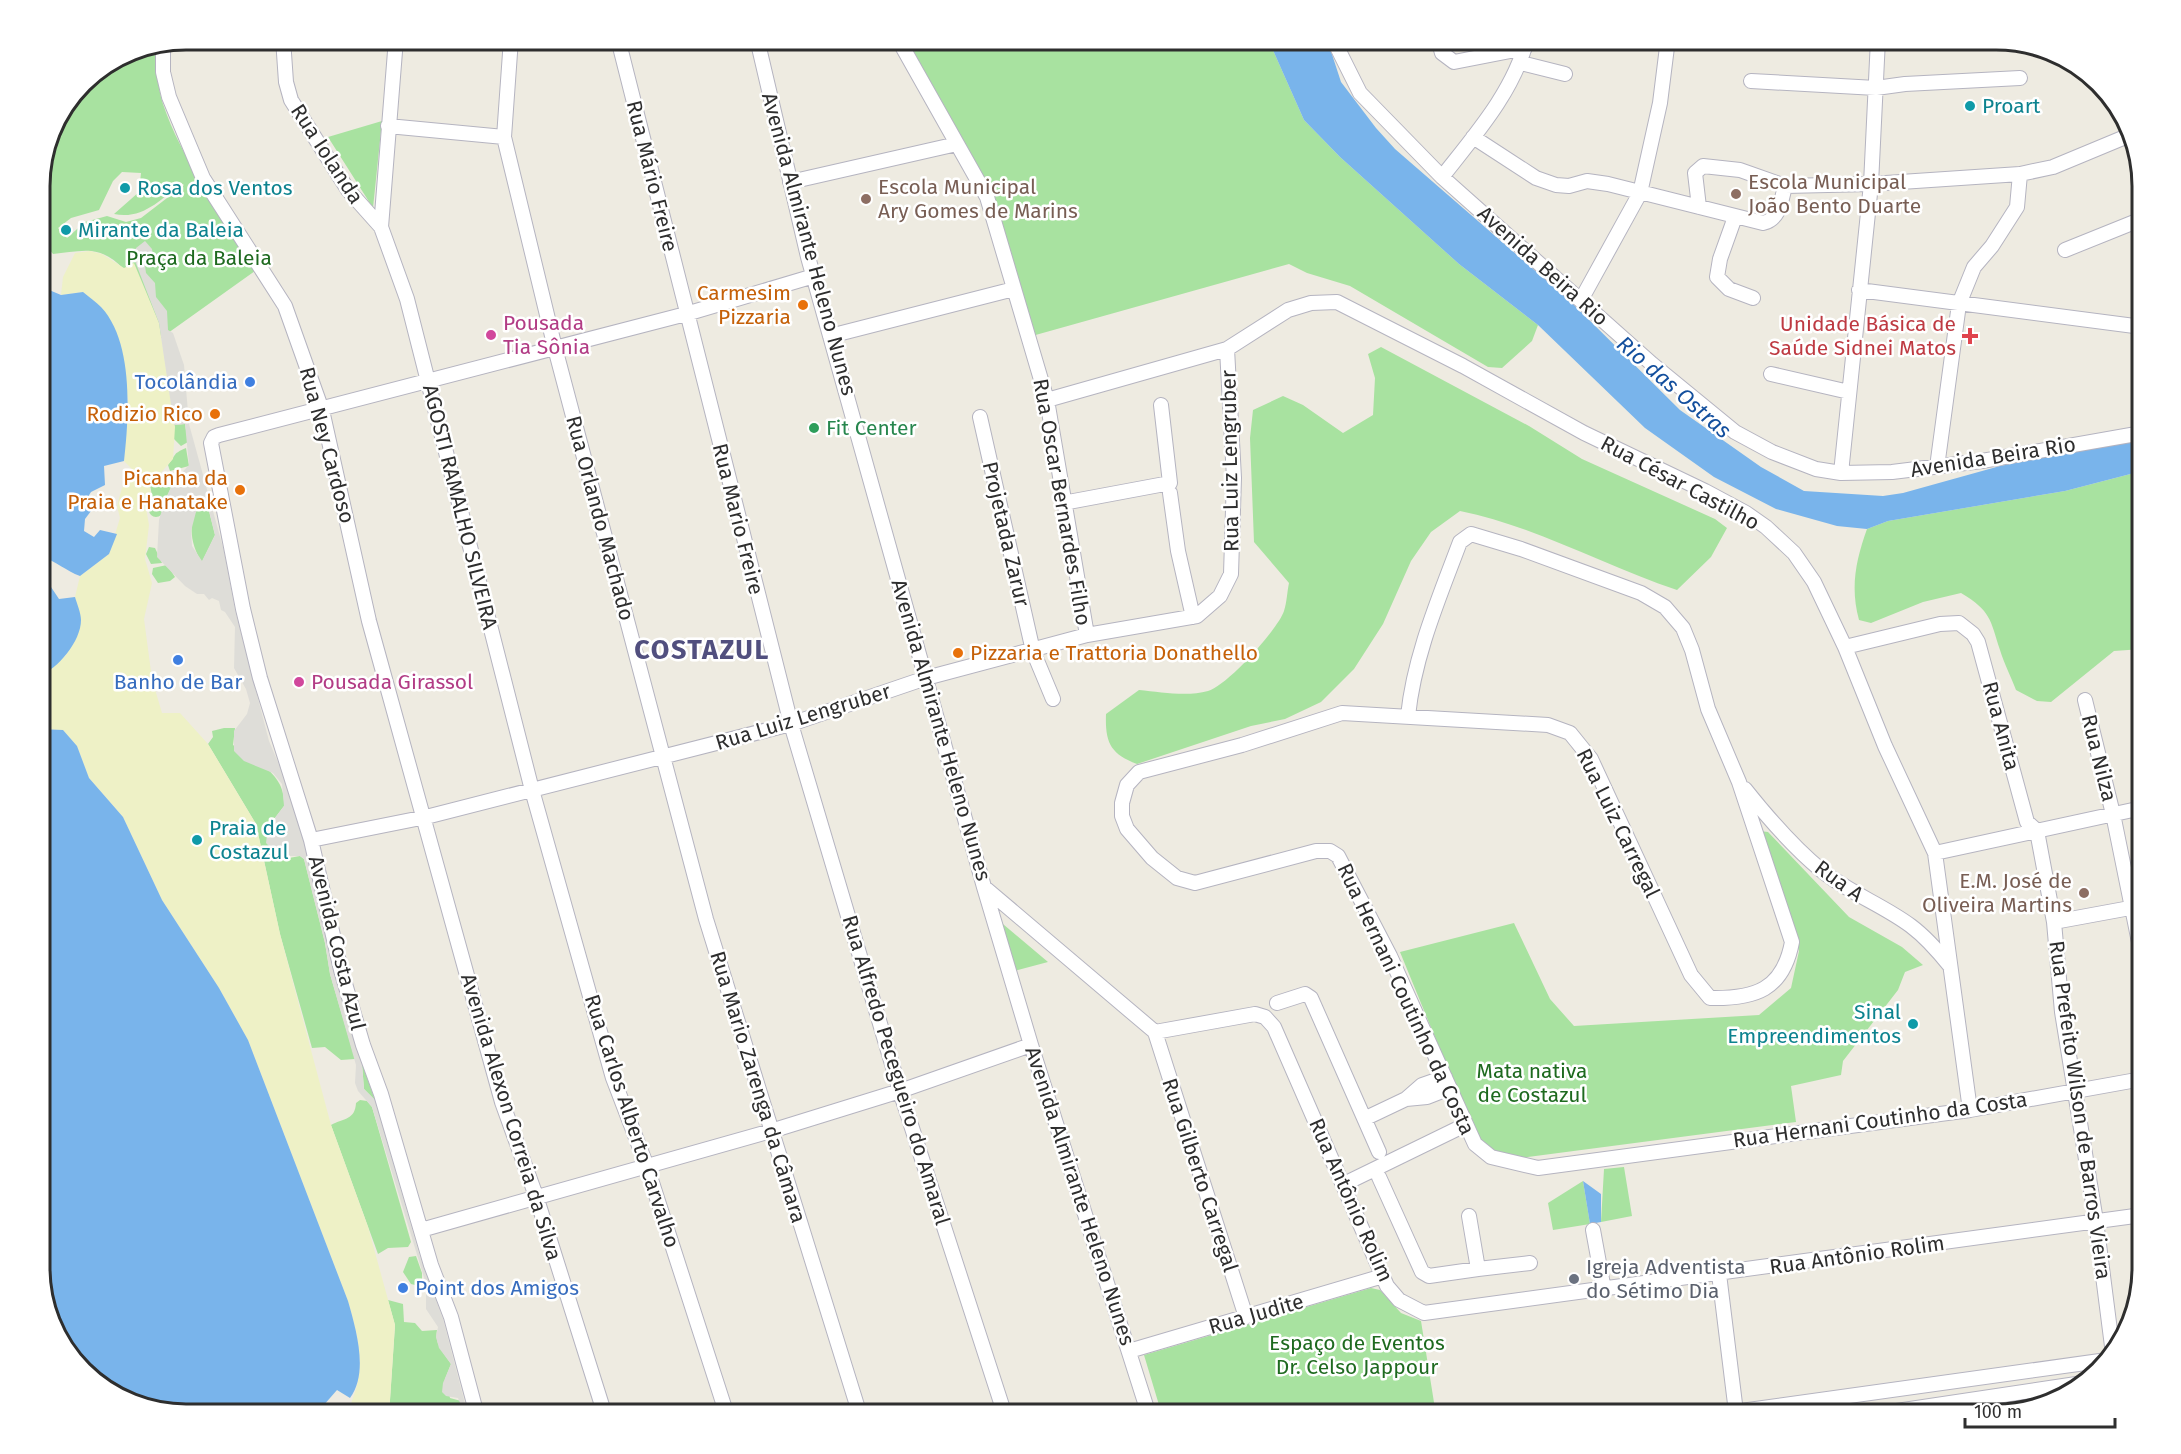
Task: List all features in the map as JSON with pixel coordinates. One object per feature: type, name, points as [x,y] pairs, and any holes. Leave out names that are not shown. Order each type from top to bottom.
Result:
[{"type":"street","name":"Rua Iolanda","points":[[284,50],[286,82],[291,100],[348,190],[381,227]]},
{"type":"street","points":[[381,227],[395,50]]},
{"type":"street","name":"Rua Orlando Machado","points":[[510,50],[504,137],[555,348],[663,756]]},
{"type":"street","name":"Rua Mário Freire","points":[[621,50],[686,314]]},
{"type":"street","name":"Avenida Almirante Heleno Nunes","points":[[760,50],[790,182],[830,336],[984,887],[1031,1045],[1146,1404]]},
{"type":"street","name":"Rua Oscar Bernardes Filho","points":[[904,50],[987,197],[1047,400],[1087,635]]},
{"type":"street","name":"Avenida Beira Rio","points":[[1338,50],[1360,93],[1442,177],[1652,364],[1736,432],[1772,452],[1816,470],[1841,473],[1937,467],[2132,435]]},
{"type":"street","points":[[1441,50],[1454,62],[1502,50]]},
{"type":"street","points":[[1442,177],[1473,137],[1521,63],[1524,50]]},
{"type":"street","points":[[1581,300],[1640,193],[1660,102],[1667,50]]},
{"type":"street","points":[[1841,473],[1871,184],[1878,50]]},
{"type":"street","name":"Rua Ney Cardoso","points":[[163,51],[164,72],[169,97],[203,178],[285,306],[322,410],[369,621],[426,817]]},
{"type":"street","points":[[1521,63],[1565,74]]},
{"type":"street","points":[[1751,81],[1876,88],[2020,78]]},
{"type":"street","points":[[388,126],[504,137]]},
{"type":"street","points":[[1473,137],[1536,178],[1556,185],[1569,186],[1587,181],[1763,223],[1771,221],[1776,215],[1785,186]]},
{"type":"street","points":[[1699,207],[1695,173],[1703,166],[1740,170],[1785,186],[1871,184],[2020,174],[2053,167],[2123,138]]},
{"type":"street","points":[[790,182],[957,144]]},
{"type":"street","points":[[1937,467],[1959,304],[1974,267],[1992,246],[2017,207],[2020,174]]},
{"type":"street","points":[[1736,217],[1720,259],[1717,277],[1729,289],[1753,298]]},
{"type":"street","points":[[2066,250],[2132,223]]},
{"type":"street","name":"AGOSTI RAMALHO SILVEIRA","points":[[381,227],[407,300],[532,790]]},
{"type":"street","points":[[322,410],[686,314],[814,276]]},
{"type":"street","points":[[830,336],[1014,288]]},
{"type":"street","points":[[1859,290],[2132,326]]},
{"type":"street","name":"Rua César Castilho","points":[[1047,400],[1227,349],[1288,310],[1311,303],[1337,302],[1584,433],[1746,513],[1794,553],[1814,582],[1845,647],[1885,746],[1935,853],[1970,1110]]},
{"type":"street","name":"Rua Mario Freire","points":[[686,314],[791,724]]},
{"type":"street","name":"Rua Luiz Lengruber","points":[[311,840],[426,817],[791,724],[926,678],[1087,635],[1193,616],[1210,608],[1221,596],[1231,574],[1234,478],[1227,349]]},
{"type":"street","points":[[1771,374],[1849,392]]},
{"type":"street","points":[[1063,503],[1170,483],[1161,405]]},
{"type":"street","name":"Avenida Costa Azul","points":[[322,410],[214,436],[211,449],[243,609],[260,678],[311,840],[341,970],[421,1230],[451,1317],[474,1404]]},
{"type":"street","name":"Projetada Zarur","points":[[980,417],[1033,651],[1053,699]]},
{"type":"street","points":[[1170,492],[1178,551],[1193,616]]},
{"type":"street","points":[[1408,716],[1414,677],[1436,608],[1460,542],[1471,534],[1521,549],[1641,593],[1665,607],[1683,628],[1692,650],[1708,709],[1739,782]]},
{"type":"street","name":"Rua Anita","points":[[1845,647],[1940,624],[1959,623],[1973,634],[1978,642],[2027,822],[2037,831]]},
{"type":"street","name":"Rua Nilza","points":[[2085,700],[2114,814],[2132,916]]},
{"type":"street","name":"Rua Hernani Coutinho da Costa","points":[[1440,718],[1342,713],[1242,745],[1139,772],[1127,785],[1122,802],[1122,816],[1127,829],[1152,858],[1177,878],[1195,883],[1316,851],[1330,851],[1338,856],[1345,864],[1385,946],[1474,1144],[1491,1156],[1538,1168],[1970,1110],[2132,1081]]},
{"type":"street","name":"Rua Luiz Carregal","points":[[1440,718],[1548,725],[1570,733],[1583,746],[1691,975],[1710,998],[1752,996],[1765,988],[1786,966],[1792,942],[1739,782]]},
{"type":"street","name":"Rua Alfredo Pecegueiro do Amaral","points":[[791,724],[900,1091],[1001,1404]]},
{"type":"street","name":"Rua Mario Zarenga da Câmara","points":[[663,756],[706,919],[857,1404]]},
{"type":"street","name":"Rua A","points":[[1739,782],[1774,825],[1821,870],[1862,899],[1910,925],[1929,941],[1950,966]]},
{"type":"street","name":"Rua Carlos Alberto Carvalho","points":[[532,790],[613,1078],[646,1164],[723,1404]]},
{"type":"street","points":[[1935,853],[2132,810]]},
{"type":"street","name":"Avenida Alexon Correia da Silva","points":[[426,817],[502,1102],[536,1196],[602,1404]]},
{"type":"street","name":"Rua Prefeito Wilson de Barros Vieira","points":[[2037,831],[2054,922],[2062,1012],[2096,1221],[2111,1340]]},
{"type":"street","points":[[984,887],[1155,1032]]},
{"type":"street","points":[[2054,922],[2130,908]]},
{"type":"street","points":[[1277,1003],[1305,994],[1309,996],[1366,1118],[1379,1152]]},
{"type":"street","name":"Rua Antônio Rolim","points":[[1155,1032],[1255,1014],[1265,1017],[1274,1027],[1383,1276],[1398,1300],[1424,1313],[2132,1216]]},
{"type":"street","name":"Rua Gilberto Carregal","points":[[1155,1032],[1246,1317]]},
{"type":"street","points":[[421,1230],[646,1164],[771,1131],[900,1091],[1031,1045]]},
{"type":"street","points":[[1366,1118],[1406,1099],[1422,1085],[1447,1082]]},
{"type":"street","points":[[1344,1184],[1465,1125]]},
{"type":"street","points":[[1379,1177],[1422,1272],[1437,1277],[1478,1269],[1530,1263]]},
{"type":"street","points":[[1468,1216],[1478,1269]]},
{"type":"street","points":[[1593,1230],[1604,1290]]},
{"type":"street","points":[[1719,1274],[1735,1404]]},
{"type":"street","name":"Rua Judite","points":[[1129,1351],[1383,1276]]},
{"type":"street","points":[[1791,1404],[2094,1362]]},
{"type":"street","points":[[1927,1384],[1930,1404]]},
{"type":"street","points":[[1965,1404],[2063,1386]]},
{"type":"green space","points":[[909,50],[1273,50],[1304,120],[1340,157],[1459,264],[1538,325],[1532,341],[1502,368],[1488,367],[1350,286],[1307,273],[1289,264],[1032,336],[991,189]]},
{"type":"green space","name":"Praça da Baleia","points":[[156,53],[159,89],[171,126],[193,169],[259,268],[161,338],[135,285],[116,262],[105,255],[91,251],[53,254],[50,250],[50,176],[54,150],[63,125],[78,103],[89,89],[117,68]],"holes":[[[122,172],[141,173],[139,192],[114,214],[124,215],[142,211],[158,202],[181,183],[184,185],[141,218],[126,222],[107,216],[85,222],[67,238],[58,228],[71,218],[99,210],[113,181]]]},
{"type":"green space","points":[[382,121],[373,208],[328,137]]},
{"type":"green space","points":[[1381,347],[1529,426],[1582,459],[1715,519],[1727,528],[1711,557],[1677,590],[1515,526],[1460,511],[1431,532],[1411,561],[1383,624],[1354,669],[1321,702],[1285,719],[1251,726],[1137,764],[1121,756],[1111,746],[1108,739],[1106,714],[1139,690],[1191,694],[1216,687],[1251,656],[1284,611],[1289,583],[1254,542],[1250,438],[1253,410],[1283,396],[1303,405],[1343,433],[1373,415],[1375,378],[1368,354]]},
{"type":"green space","points":[[185,424],[188,442],[181,446],[174,439],[174,425]]},
{"type":"green space","points":[[186,448],[189,466],[170,471],[168,465],[175,455]]},
{"type":"green space","points":[[164,474],[174,481],[164,503],[153,501],[150,485]]},
{"type":"green space","points":[[2132,474],[2132,650],[2114,651],[2051,702],[2037,701],[2016,690],[1988,617],[1978,605],[1961,593],[1923,602],[1871,623],[1859,620],[1856,608],[1855,574],[1867,529],[1888,521],[2065,491]]},
{"type":"green space","points":[[206,499],[215,535],[202,562],[194,546],[192,529],[195,513]]},
{"type":"green space","points":[[156,503],[161,505],[163,510],[161,515],[156,517],[151,515],[149,510],[151,505]]},
{"type":"green space","points":[[149,547],[155,548],[162,563],[151,564],[146,554]]},
{"type":"green space","points":[[167,565],[175,577],[170,581],[158,583],[152,574],[153,568]]},
{"type":"green space","points":[[235,728],[233,745],[260,763],[280,785],[284,806],[268,827],[289,858],[300,856],[304,859],[325,943],[330,974],[355,1059],[341,1060],[325,1047],[312,1048],[280,934],[256,824],[208,744],[213,737],[212,731]]},
{"type":"green space","name":"Mata nativa de Costazul","points":[[1760,831],[1768,832],[1849,917],[1902,947],[1923,965],[1905,972],[1898,990],[1843,1061],[1841,1075],[1791,1086],[1796,1122],[1521,1158],[1497,1151],[1480,1139],[1471,1125],[1400,952],[1514,923],[1550,999],[1574,1026],[1759,1015],[1791,988],[1799,951]]},
{"type":"green space","points":[[997,919],[1048,962],[1014,971]]},
{"type":"green space","points":[[362,1064],[375,1100],[364,1089]]},
{"type":"green space","points":[[360,1100],[367,1101],[372,1107],[411,1242],[408,1247],[388,1248],[378,1254],[331,1125],[351,1116],[356,1103]]},
{"type":"green space","points":[[1624,1167],[1632,1216],[1601,1222],[1604,1169]]},
{"type":"green space","points":[[1583,1181],[1590,1224],[1553,1230],[1548,1203]]},
{"type":"green space","points":[[416,1256],[422,1273],[422,1284],[419,1286],[411,1284],[403,1272],[409,1257]]},
{"type":"green space","name":"Espaço de Eventos Dr. Celso Jappour","points":[[1371,1288],[1380,1290],[1401,1313],[1421,1321],[1434,1404],[1159,1404],[1144,1355]]},
{"type":"green space","points":[[388,1300],[403,1304],[404,1322],[415,1323],[422,1331],[437,1330],[438,1344],[451,1364],[445,1379],[450,1398],[461,1401],[462,1404],[390,1404],[395,1325]]},
{"type":"sand","name":"Praia de Costazul","points":[[90,251],[102,254],[124,268],[134,263],[159,323],[175,427],[173,459],[150,485],[151,503],[146,508],[149,525],[145,559],[152,583],[144,619],[152,679],[162,713],[180,713],[208,744],[256,824],[280,934],[331,1125],[368,1227],[395,1325],[390,1404],[351,1404],[359,1378],[360,1355],[348,1301],[248,1040],[219,988],[162,900],[123,817],[89,778],[77,746],[63,730],[50,729],[50,669],[66,655],[75,640],[81,621],[75,597],[80,576],[109,554],[120,518],[117,506],[122,488],[135,472],[124,461],[128,399],[102,308],[83,292],[61,295],[63,277],[75,253]]},
{"type":"shaded area","points":[[145,241],[152,249],[153,255],[145,266],[146,273],[155,283],[156,297],[167,311],[168,330],[173,333],[184,365],[189,424],[224,551],[235,610],[269,741],[288,786],[301,831],[330,946],[335,977],[362,1064],[364,1089],[375,1100],[420,1257],[443,1319],[465,1404],[460,1404],[458,1398],[446,1396],[442,1392],[443,1383],[451,1364],[439,1348],[436,1337],[438,1327],[426,1309],[426,1284],[372,1107],[358,1091],[355,1083],[356,1065],[330,974],[325,943],[304,859],[300,856],[279,856],[266,843],[268,827],[284,806],[282,784],[273,773],[244,761],[234,751],[234,731],[247,714],[250,703],[246,689],[234,668],[235,627],[225,612],[221,610],[219,601],[212,598],[209,600],[204,594],[197,594],[185,586],[157,557],[159,520],[165,500],[174,481],[189,465],[185,424],[174,425],[159,323],[133,256],[136,248]],"holes":[[[206,499],[215,535],[202,561],[192,546],[191,531],[196,512]]]},
{"type":"water","points":[[1273,50],[1331,50],[1341,82],[1395,149],[1569,300],[1680,410],[1761,467],[1804,491],[1883,496],[1903,493],[2000,466],[2132,440],[2132,474],[2065,491],[1888,521],[1867,529],[1837,526],[1776,509],[1714,477],[1645,428],[1538,325],[1459,264],[1340,157],[1304,120]]},
{"type":"water","points":[[50,290],[61,295],[83,292],[99,305],[112,322],[119,340],[127,381],[124,461],[104,466],[105,485],[91,492],[86,500],[91,511],[85,519],[84,531],[94,537],[100,530],[117,534],[109,554],[80,576],[50,561]]},
{"type":"water","points":[[50,586],[59,599],[75,597],[81,620],[73,645],[50,670]]},
{"type":"water","points":[[50,729],[63,730],[77,746],[89,778],[123,817],[162,900],[219,988],[248,1040],[348,1301],[357,1337],[359,1376],[350,1398],[337,1390],[325,1404],[185,1404],[150,1400],[125,1391],[96,1371],[63,1329],[52,1295],[50,1278]]},
{"type":"water","points":[[1583,1181],[1601,1194],[1601,1222],[1590,1224]]},
{"type":"place","name":"Proart","points":[[1970,106]]},
{"type":"place","name":"Rosa dos Ventos","points":[[125,188]]},
{"type":"place","name":"Escola Municipal João Bento Duarte","points":[[1736,194]]},
{"type":"place","name":"Escola Municipal Ary Gomes de Marins","points":[[866,199]]},
{"type":"place","name":"Mirante da Baleia","points":[[66,230]]},
{"type":"place","name":"Carmesim Pizzaria","points":[[803,305]]},
{"type":"place","name":"Pousada Tia Sônia","points":[[491,335]]},
{"type":"place","name":"Unidade Básica de Saúde Sidnei Matos","points":[[1970,336]]},
{"type":"place","name":"Tocolândia","points":[[250,382]]},
{"type":"place","name":"Rodizio Rico","points":[[215,414]]},
{"type":"place","name":"Fit Center","points":[[814,428]]},
{"type":"place","name":"Picanha da Praia e Hanatake","points":[[240,490]]},
{"type":"place","name":"Pizzaria e Trattoria Donathello","points":[[958,653]]},
{"type":"place","name":"Banho de Bar","points":[[178,660]]},
{"type":"place","name":"Pousada Girassol","points":[[299,682]]},
{"type":"place","name":"Praia de Costazul","points":[[197,840]]},
{"type":"place","name":"E.M. José de Oliveira Martins","points":[[2084,893]]},
{"type":"place","name":"Sinal Empreendimentos","points":[[1913,1024]]},
{"type":"place","name":"Igreja Adventista do Sétimo Dia","points":[[1574,1279]]},
{"type":"place","name":"Point dos Amigos","points":[[403,1288]]},
{"type":"district","name":"COSTAZUL","points":[[702,650]]},
{"type":"water label","name":"Rio das Ostras","points":[[1674,387]]}]
